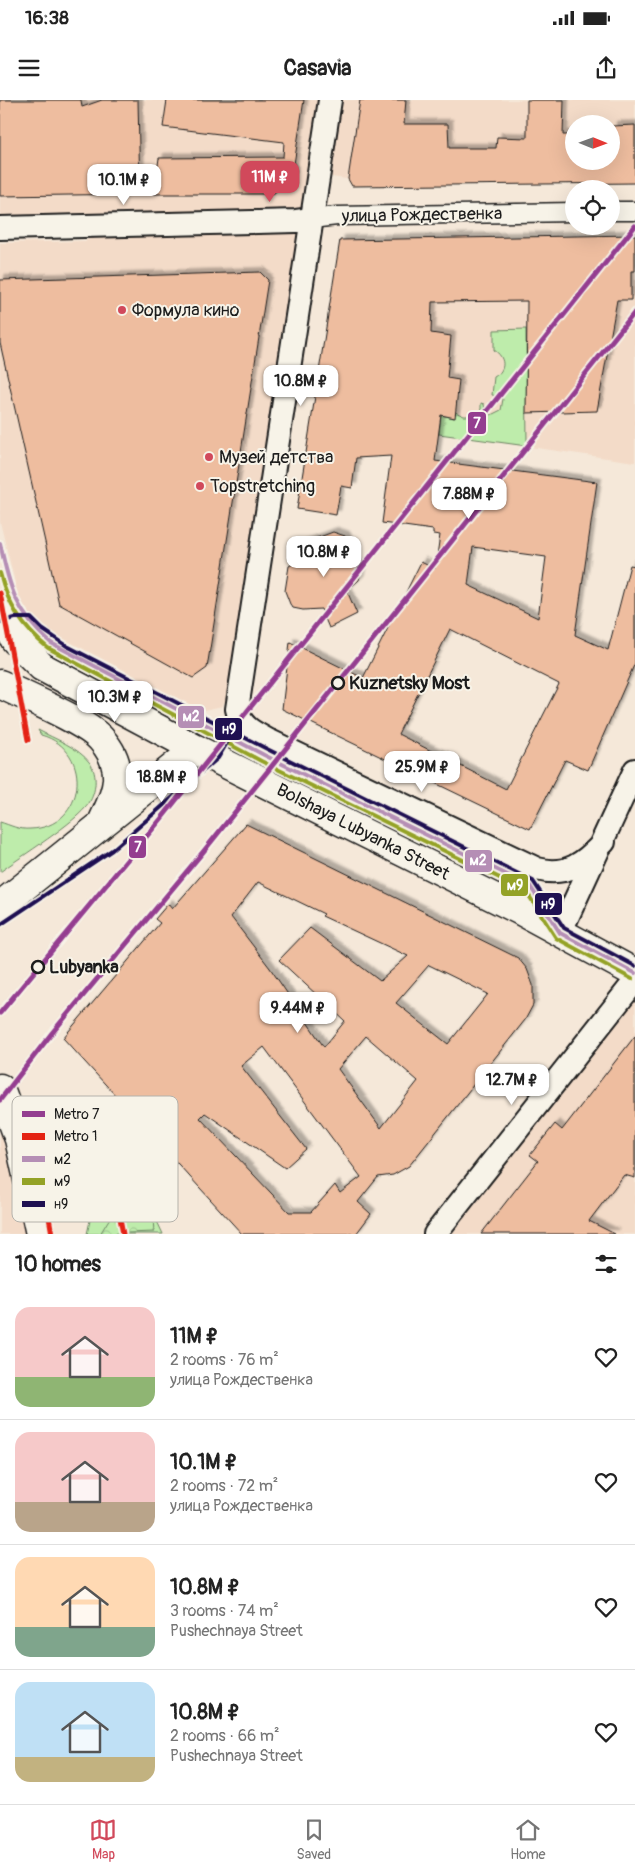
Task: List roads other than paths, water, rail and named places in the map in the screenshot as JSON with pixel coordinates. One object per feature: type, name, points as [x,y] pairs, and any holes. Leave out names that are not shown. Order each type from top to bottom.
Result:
[{"type":"main road","name":"Bolshaya Lubyanka Street","points":[[0,611],[15,640],[42,667],[196,749],[519,910],[635,974]]},
{"type":"main road","points":[[0,684],[83,726],[100,737],[116,763],[117,778],[114,796],[101,824]]},
{"type":"main road","points":[[0,906],[196,749]]},
{"type":"main road","points":[[0,1088],[12,1120]]},
{"type":"street","points":[[330,100],[237,709],[238,719],[243,725],[270,741],[537,869],[550,873],[575,868],[588,859],[604,842]]},
{"type":"street","points":[[620,211],[635,211]]},
{"type":"street","name":"улица Рождественка","points":[[0,228],[296,221],[337,216],[565,212]]},
{"type":"street","points":[[560,933],[604,842],[629,804],[635,770]]},
{"type":"street","points":[[435,1234],[635,981]]},
{"type":"metro line","name":"7","points":[[0,1013],[161,819],[635,226]]},
{"type":"metro line","name":"7","points":[[0,1100],[52,1033],[203,852],[635,312]]},
{"type":"metro line","name":"1","points":[[0,593],[28,740]]},
{"type":"metro line","name":"1","points":[[50,1222],[52,1234]]},
{"type":"metro line","name":"1","points":[[121,1222],[123,1234]]},
{"type":"place","name":"Формула кино","points":[[122,310]]},
{"type":"place","name":"Музей детства","points":[[209,457]]},
{"type":"place","name":"Topstretching","points":[[200,486]]},
{"type":"place","name":"Kuznetsky Most","points":[[338,683]]},
{"type":"place","name":"Lubyanka","points":[[38,967]]}]
